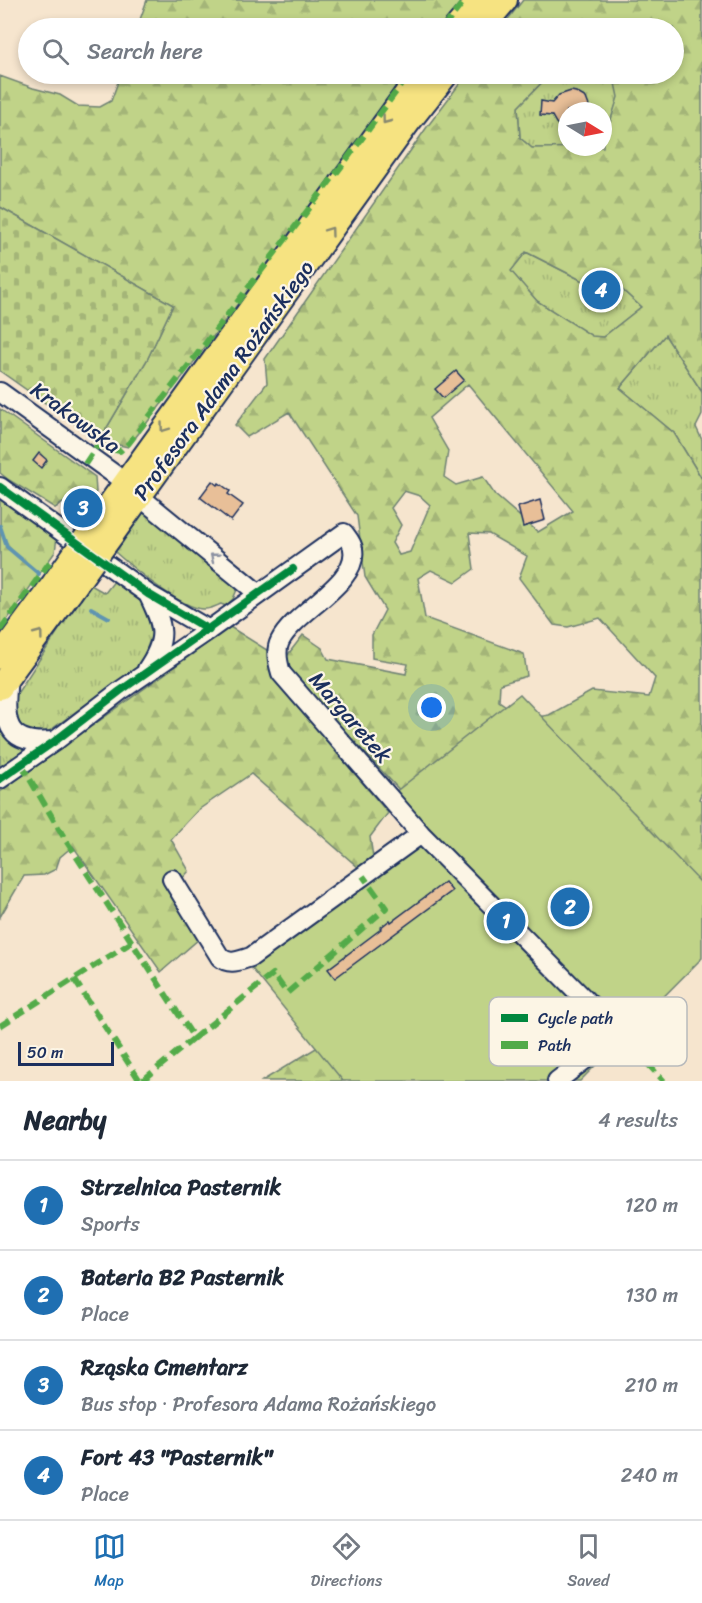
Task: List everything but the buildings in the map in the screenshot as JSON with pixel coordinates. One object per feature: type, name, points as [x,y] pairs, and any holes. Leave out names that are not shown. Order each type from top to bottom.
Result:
[{"type":"main road","points":[[465,18],[480,0]]},
{"type":"main road","points":[[490,18],[505,0]]},
{"type":"main road","name":"Profesora Adama Rożańskiego","points":[[3,673],[414,84]]},
{"type":"main road","name":"Profesora Adama Rożańskiego","points":[[132,489],[438,84]]},
{"type":"street","name":"Krakowska","points":[[0,392],[132,489],[260,594]]},
{"type":"street","points":[[0,487],[148,594],[208,630]]},
{"type":"street","name":"Margaretek","points":[[0,779],[344,533],[354,548],[352,565],[339,584],[299,616],[279,642],[277,655],[280,673],[421,834],[582,997]]},
{"type":"street","points":[[143,675],[158,652],[162,639],[159,618],[148,594]]},
{"type":"street","points":[[3,673],[6,711],[13,731],[18,737],[30,742],[55,741]]},
{"type":"street","points":[[172,879],[220,957],[229,963],[251,957],[421,834]]},
{"type":"street","name":"Margaretek","points":[[557,1081],[578,1066]]},
{"type":"green space","points":[[147,0],[463,0],[448,18],[141,18]]},
{"type":"green space","points":[[523,0],[702,0],[702,392],[665,335],[620,388],[674,433],[702,479],[702,792],[699,799],[702,801],[702,905],[407,798],[293,676],[286,657],[303,635],[322,648],[328,659],[406,674],[408,664],[372,658],[372,635],[385,610],[365,577],[357,516],[289,412],[247,437],[235,425],[267,383],[265,359],[459,84],[540,84],[518,107],[520,138],[532,148],[558,148],[558,156],[612,156],[612,116],[618,97],[615,84],[684,84],[684,18],[509,18]],"holes":[[[526,252],[589,284],[604,273],[641,307],[603,337],[592,336],[537,301],[511,271]],[[468,384],[573,511],[538,532],[495,495],[483,477],[456,485],[444,477],[448,451],[429,418]],[[404,491],[420,496],[430,505],[410,552],[399,555],[392,543],[401,525],[391,508]],[[469,533],[489,534],[527,556],[519,578],[554,625],[568,627],[600,618],[655,678],[649,697],[592,691],[549,715],[525,719],[499,701],[500,684],[527,676],[524,654],[425,618],[418,578],[431,570],[456,582],[474,569]]]},
{"type":"green space","points":[[0,76],[18,84],[60,95],[78,106],[100,107],[111,101],[117,84],[398,84],[269,262],[128,447],[99,441],[147,360],[173,305],[0,207]]},
{"type":"green space","points":[[540,84],[616,84],[619,96],[612,117],[612,102],[558,102],[558,148],[532,148],[520,138],[518,107]]},
{"type":"green space","points":[[0,207],[173,305],[147,360],[99,441],[0,371]]},
{"type":"green space","points":[[526,252],[589,284],[604,273],[641,307],[603,337],[592,337],[537,301],[510,271]]},
{"type":"green space","points":[[665,335],[702,392],[702,415],[696,427],[702,440],[702,479],[674,433],[620,388]]},
{"type":"green space","points":[[0,409],[95,477],[96,492],[81,514],[63,503],[55,508],[0,473]]},
{"type":"green space","points":[[0,498],[57,537],[55,552],[0,630]]},
{"type":"green space","points":[[142,508],[239,585],[233,599],[226,606],[221,604],[203,609],[183,602],[158,587],[116,553],[115,549]]},
{"type":"green space","points":[[115,580],[145,605],[152,634],[141,664],[45,734],[25,732],[13,716],[16,695],[89,584],[105,593]]},
{"type":"green space","points":[[230,627],[270,652],[278,683],[388,813],[370,837],[373,857],[359,868],[251,774],[198,810],[171,839],[189,871],[172,890],[200,938],[161,972],[73,846],[60,857],[56,869],[44,875],[24,876],[0,917],[0,792]]},
{"type":"green space","points":[[520,694],[702,884],[702,958],[663,997],[489,997],[489,1066],[595,1066],[580,1081],[343,1081],[249,965],[415,846],[394,793]]},
{"type":"green space","points":[[0,722],[17,742],[28,750],[0,770]]},
{"type":"green space","points":[[339,1034],[345,1081],[262,1081]]},
{"type":"waterway","points":[[0,526],[7,547],[39,574]]},
{"type":"waterway","points":[[91,608],[109,618]]},
{"type":"marked path","points":[[451,18],[465,0]]},
{"type":"marked path","points":[[85,464],[97,446],[120,451],[129,443],[341,167],[402,84]]},
{"type":"marked path","points":[[0,630],[52,559]]},
{"type":"marked path","points":[[21,764],[65,839],[194,1038],[142,1081]]},
{"type":"marked path","points":[[194,1038],[273,974],[287,993],[386,908],[363,876]]},
{"type":"marked path","points":[[0,1026],[132,942]]},
{"type":"marked path","points":[[74,979],[140,1081]]},
{"type":"marked path","points":[[650,1066],[664,1081]]},
{"type":"cycle path","points":[[0,487],[148,594],[209,630]]},
{"type":"cycle path","points":[[0,779],[293,569]]},
{"type":"place","name":"Fort 43 \"Pasternik\"","points":[[601,290]]},
{"type":"place","name":"Rząska Cmentarz","points":[[83,508]]},
{"type":"place","name":"Bateria B2 Pasternik","points":[[570,907]]},
{"type":"place","name":"Strzelnica Pasternik","points":[[506,921]]}]
